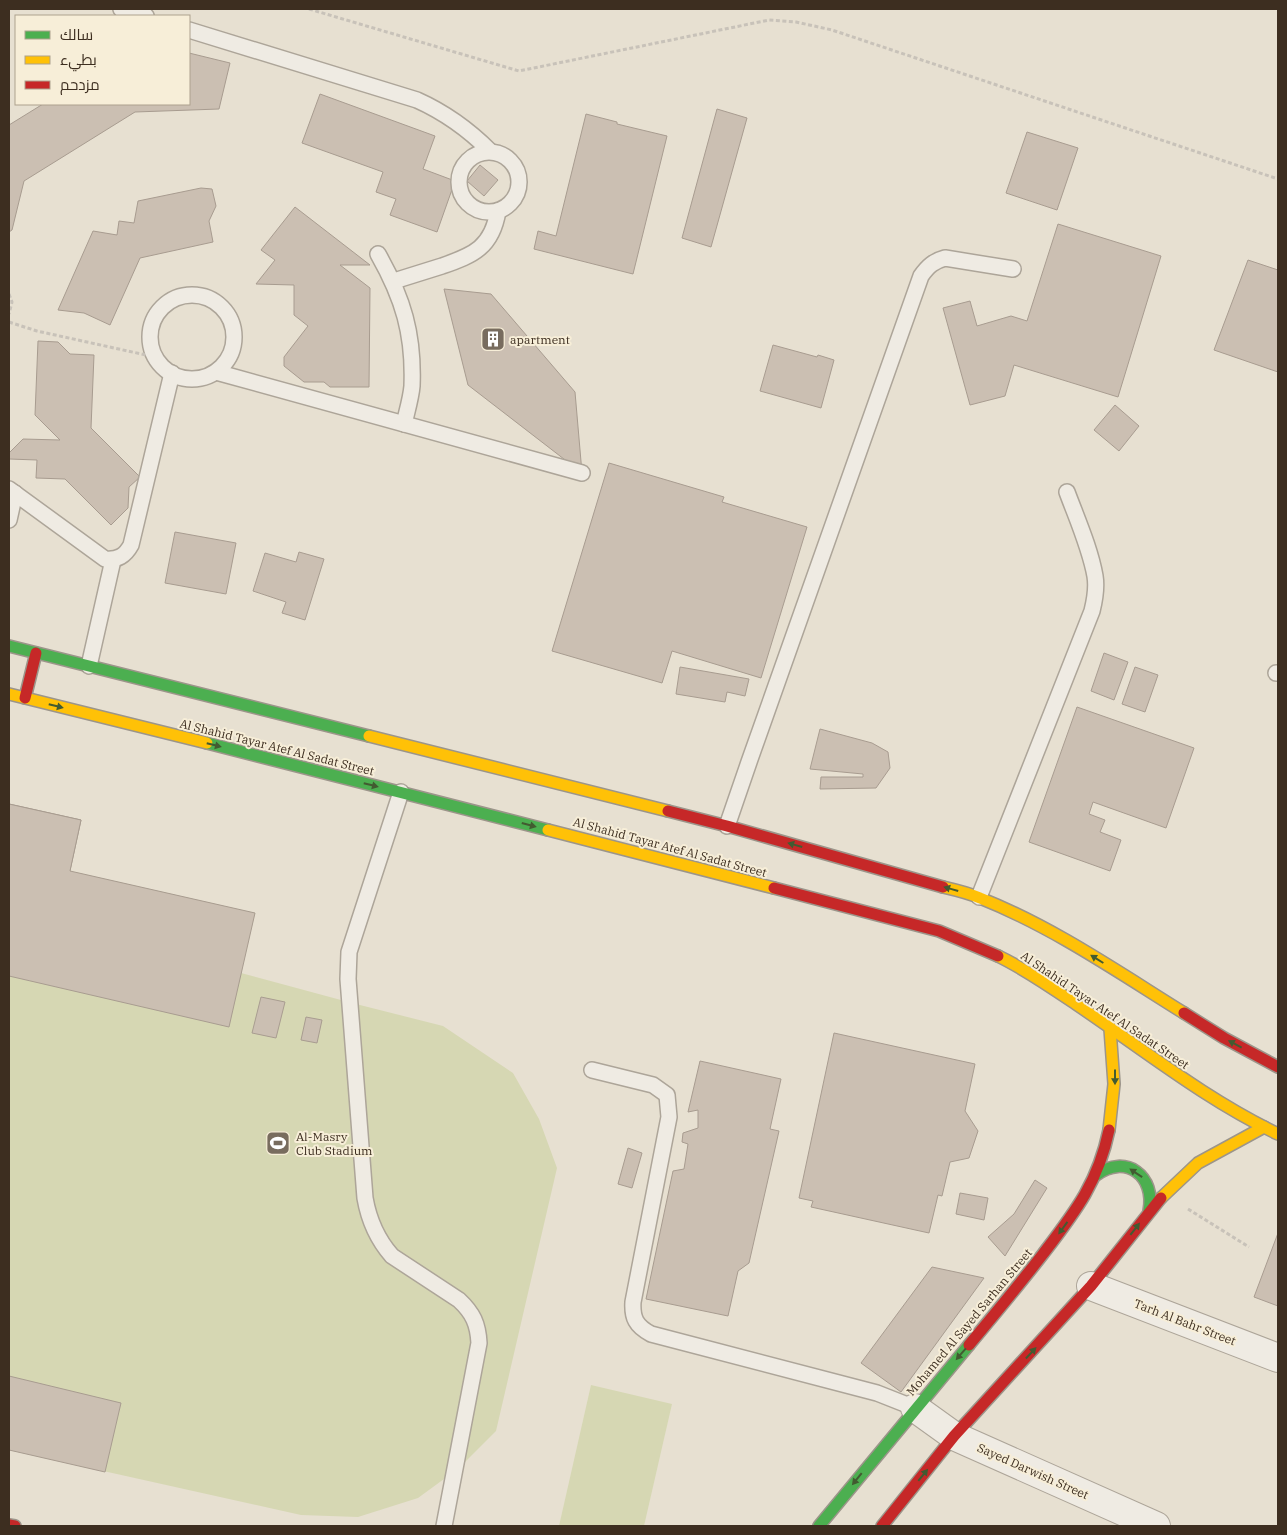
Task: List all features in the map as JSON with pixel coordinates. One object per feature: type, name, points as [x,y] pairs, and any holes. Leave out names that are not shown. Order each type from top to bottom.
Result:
[{"type":"street","points":[[9,646],[727,826],[979,897],[1036,923],[1078,947],[1216,1034],[1278,1068]]},
{"type":"street","points":[[25,698],[36,653]]},
{"type":"street","name":"Al Shahid Tayar Atef Al Sadat Street","points":[[9,694],[401,792],[939,931],[1011,963],[1054,990],[1196,1088],[1278,1134]]},
{"type":"street","name":"Mohamed Al Sayed Sarhan Street","points":[[819,1526],[915,1408],[1011,1297],[1074,1212],[1096,1175],[1108,1137],[1114,1101],[1114,1056],[1110,1029]]},
{"type":"street","points":[[882,1526],[954,1436],[1091,1286],[1164,1194],[1198,1163],[1264,1127]]},
{"type":"street","points":[[1096,1175],[1106,1168],[1119,1166],[1131,1168],[1142,1175],[1149,1186],[1152,1198],[1149,1211]]},
{"type":"street","name":"Tarh Al Bahr Street","points":[[1091,1286],[1278,1358]]},
{"type":"street","name":"Sayed Darwish Street","points":[[915,1408],[954,1436],[1156,1526]]},
{"type":"street","points":[[9,1525],[15,1526]]},
{"type":"lane","points":[[121,9],[142,15]]},
{"type":"lane","points":[[190,30],[418,100],[438,109],[457,121],[490,151]]},
{"type":"lane","points":[[490,151],[509,159],[516,168],[519,188],[515,198],[508,206],[498,211],[487,212],[477,210],[461,196],[458,186],[458,175],[463,165],[470,158],[479,153],[490,151]]},
{"type":"lane","points":[[394,282],[474,253],[484,245],[491,235],[498,211]]},
{"type":"lane","points":[[378,254],[394,282],[406,316],[412,351],[412,388],[404,424]]},
{"type":"lane","points":[[727,826],[921,276],[936,261],[946,258],[1013,269]]},
{"type":"lane","points":[[190,294],[202,296],[214,300],[230,318],[234,329],[231,353],[216,372],[206,377],[183,378],[162,366],[155,357],[150,346],[152,321],[167,302],[190,294]]},
{"type":"lane","points":[[216,372],[582,472]]},
{"type":"lane","points":[[12,491],[105,559],[113,560],[122,557],[131,545],[172,373]]},
{"type":"lane","points":[[9,520],[12,491]]},
{"type":"lane","points":[[979,897],[1092,611],[1096,596],[1096,578],[1067,492]]},
{"type":"lane","points":[[89,666],[113,560]]},
{"type":"lane","points":[[401,792],[349,952],[348,979],[365,1198],[371,1224],[392,1256],[459,1300],[468,1308],[479,1330],[479,1343],[444,1526]]},
{"type":"lane","points":[[592,1070],[653,1085],[667,1095],[670,1117],[633,1302],[635,1323],[651,1334],[877,1393],[915,1408]]},
{"type":"path","points":[[309,9],[519,71],[769,20],[796,22],[832,30],[1278,179]]},
{"type":"path","points":[[9,294],[12,302],[9,314]]},
{"type":"path","points":[[9,322],[155,357]]},
{"type":"path","points":[[1164,1194],[1248,1247]]},
{"type":"green space","name":"Al-Masry Club Stadium","points":[[9,804],[81,820],[70,871],[255,913],[241,973],[443,1026],[513,1073],[539,1119],[557,1168],[496,1431],[459,1468],[418,1498],[358,1517],[301,1515],[9,1450]]},
{"type":"green space","points":[[591,1385],[672,1404],[644,1526],[559,1526]]},
{"type":"building","points":[[190,53],[230,63],[219,109],[135,112],[24,181],[12,230],[9,232],[9,125],[41,105],[190,105]]},
{"type":"building","points":[[320,94],[435,136],[423,169],[455,181],[437,232],[390,215],[396,199],[376,192],[383,172],[302,143]]},
{"type":"building","points":[[717,109],[747,118],[711,247],[682,238]]},
{"type":"building","points":[[586,114],[617,122],[617,124],[667,136],[633,274],[534,249],[538,231],[556,236]]},
{"type":"building","points":[[1027,132],[1078,148],[1057,210],[1006,193]]},
{"type":"building","points":[[480,165],[498,180],[484,196],[467,181]]},
{"type":"building","points":[[201,188],[212,189],[216,206],[209,221],[213,242],[140,258],[110,325],[84,313],[58,310],[93,231],[117,235],[119,221],[134,223],[138,201]]},
{"type":"building","points":[[295,207],[370,265],[340,265],[370,288],[369,387],[330,387],[324,382],[304,382],[284,366],[284,357],[308,326],[294,315],[294,285],[256,284],[275,260],[261,250]]},
{"type":"building","points":[[1058,224],[1161,256],[1118,397],[1014,365],[1005,396],[970,405],[943,308],[970,301],[977,326],[1011,316],[1027,321]]},
{"type":"building","points":[[1248,260],[1278,270],[1278,372],[1214,350]]},
{"type":"building","name":"apartment","points":[[444,289],[491,294],[575,392],[582,473],[468,385]]},
{"type":"building","points":[[38,341],[58,342],[70,354],[94,355],[91,428],[140,477],[129,487],[128,508],[111,525],[65,479],[36,478],[37,460],[9,459],[9,453],[23,439],[60,440],[35,415]]},
{"type":"building","points":[[773,345],[834,360],[821,408],[760,391]]},
{"type":"building","points":[[1115,405],[1139,426],[1119,451],[1094,430]]},
{"type":"building","points":[[609,463],[724,497],[722,502],[807,527],[761,678],[672,651],[662,683],[552,651]]},
{"type":"building","points":[[175,532],[236,543],[226,594],[165,583]]},
{"type":"building","points":[[299,552],[324,559],[305,620],[282,613],[286,602],[253,591],[265,553],[296,562]]},
{"type":"building","points":[[1104,653],[1128,662],[1114,700],[1091,691]]},
{"type":"building","points":[[680,667],[749,679],[745,696],[727,692],[725,702],[676,694]]},
{"type":"building","points":[[1135,667],[1158,675],[1145,712],[1122,704]]},
{"type":"building","points":[[1077,707],[1194,748],[1166,828],[1093,802],[1089,814],[1105,820],[1100,832],[1121,840],[1110,871],[1029,842]]},
{"type":"building","points":[[820,729],[872,743],[888,752],[890,768],[876,788],[820,789],[821,777],[863,777],[863,774],[810,769]]},
{"type":"building","points":[[9,804],[81,820],[62,907],[9,895]]},
{"type":"building","points":[[9,804],[81,820],[70,871],[255,913],[229,1027],[9,976]]},
{"type":"building","points":[[261,997],[285,1002],[276,1038],[252,1033]]},
{"type":"building","points":[[306,1017],[322,1020],[317,1043],[301,1040]]},
{"type":"building","points":[[834,1033],[975,1064],[965,1111],[978,1131],[969,1158],[950,1162],[942,1196],[938,1195],[929,1233],[811,1207],[813,1201],[799,1198]]},
{"type":"building","points":[[700,1061],[781,1079],[770,1129],[779,1131],[749,1263],[738,1271],[728,1316],[646,1299],[673,1171],[684,1169],[688,1144],[682,1142],[683,1133],[698,1128],[698,1110],[688,1112]]},
{"type":"building","points":[[628,1148],[642,1153],[632,1188],[618,1184]]},
{"type":"building","points":[[1035,1180],[1047,1188],[1005,1256],[988,1237],[1014,1214]]},
{"type":"building","points":[[960,1193],[988,1198],[984,1220],[956,1214]]},
{"type":"building","points":[[1278,1233],[1278,1306],[1254,1297]]},
{"type":"building","points":[[932,1267],[984,1278],[901,1392],[861,1363]]},
{"type":"building","points":[[9,1376],[121,1403],[105,1472],[9,1450]]},
{"type":"traffic: fast","points":[[9,646],[369,736]]},
{"type":"traffic: fast","points":[[207,743],[548,830]]},
{"type":"traffic: fast","points":[[1096,1175],[1118,1166],[1128,1167],[1136,1172],[1143,1178],[1148,1188],[1150,1199],[1149,1211]]},
{"type":"traffic: fast","points":[[819,1526],[969,1345]]},
{"type":"traffic: slow","points":[[9,694],[207,743]]},
{"type":"traffic: slow","points":[[369,736],[668,811]]},
{"type":"traffic: slow","points":[[548,830],[774,888]]},
{"type":"traffic: slow","points":[[943,887],[976,896],[1033,922],[1085,951],[1184,1013]]},
{"type":"traffic: slow","points":[[998,956],[1047,985],[1225,1105],[1278,1134]]},
{"type":"traffic: slow","points":[[1109,1130],[1114,1084],[1110,1029]]},
{"type":"traffic: slow","points":[[1161,1198],[1198,1163],[1264,1127]]},
{"type":"traffic: jam","points":[[25,698],[36,653]]},
{"type":"traffic: jam","points":[[668,811],[943,887]]},
{"type":"traffic: jam","points":[[774,888],[939,931],[998,956]]},
{"type":"traffic: jam","points":[[1184,1013],[1224,1038],[1278,1067]]},
{"type":"traffic: jam","points":[[969,1345],[1034,1266],[1075,1210],[1099,1166],[1109,1130]]},
{"type":"traffic: jam","points":[[882,1526],[954,1436],[1091,1286],[1161,1198]]},
{"type":"traffic: jam","points":[[9,1525],[15,1526]]},
{"type":"place","name":"apartment","points":[[493,339]]},
{"type":"place","name":"Al-Masry Club Stadium","points":[[278,1143]]}]
